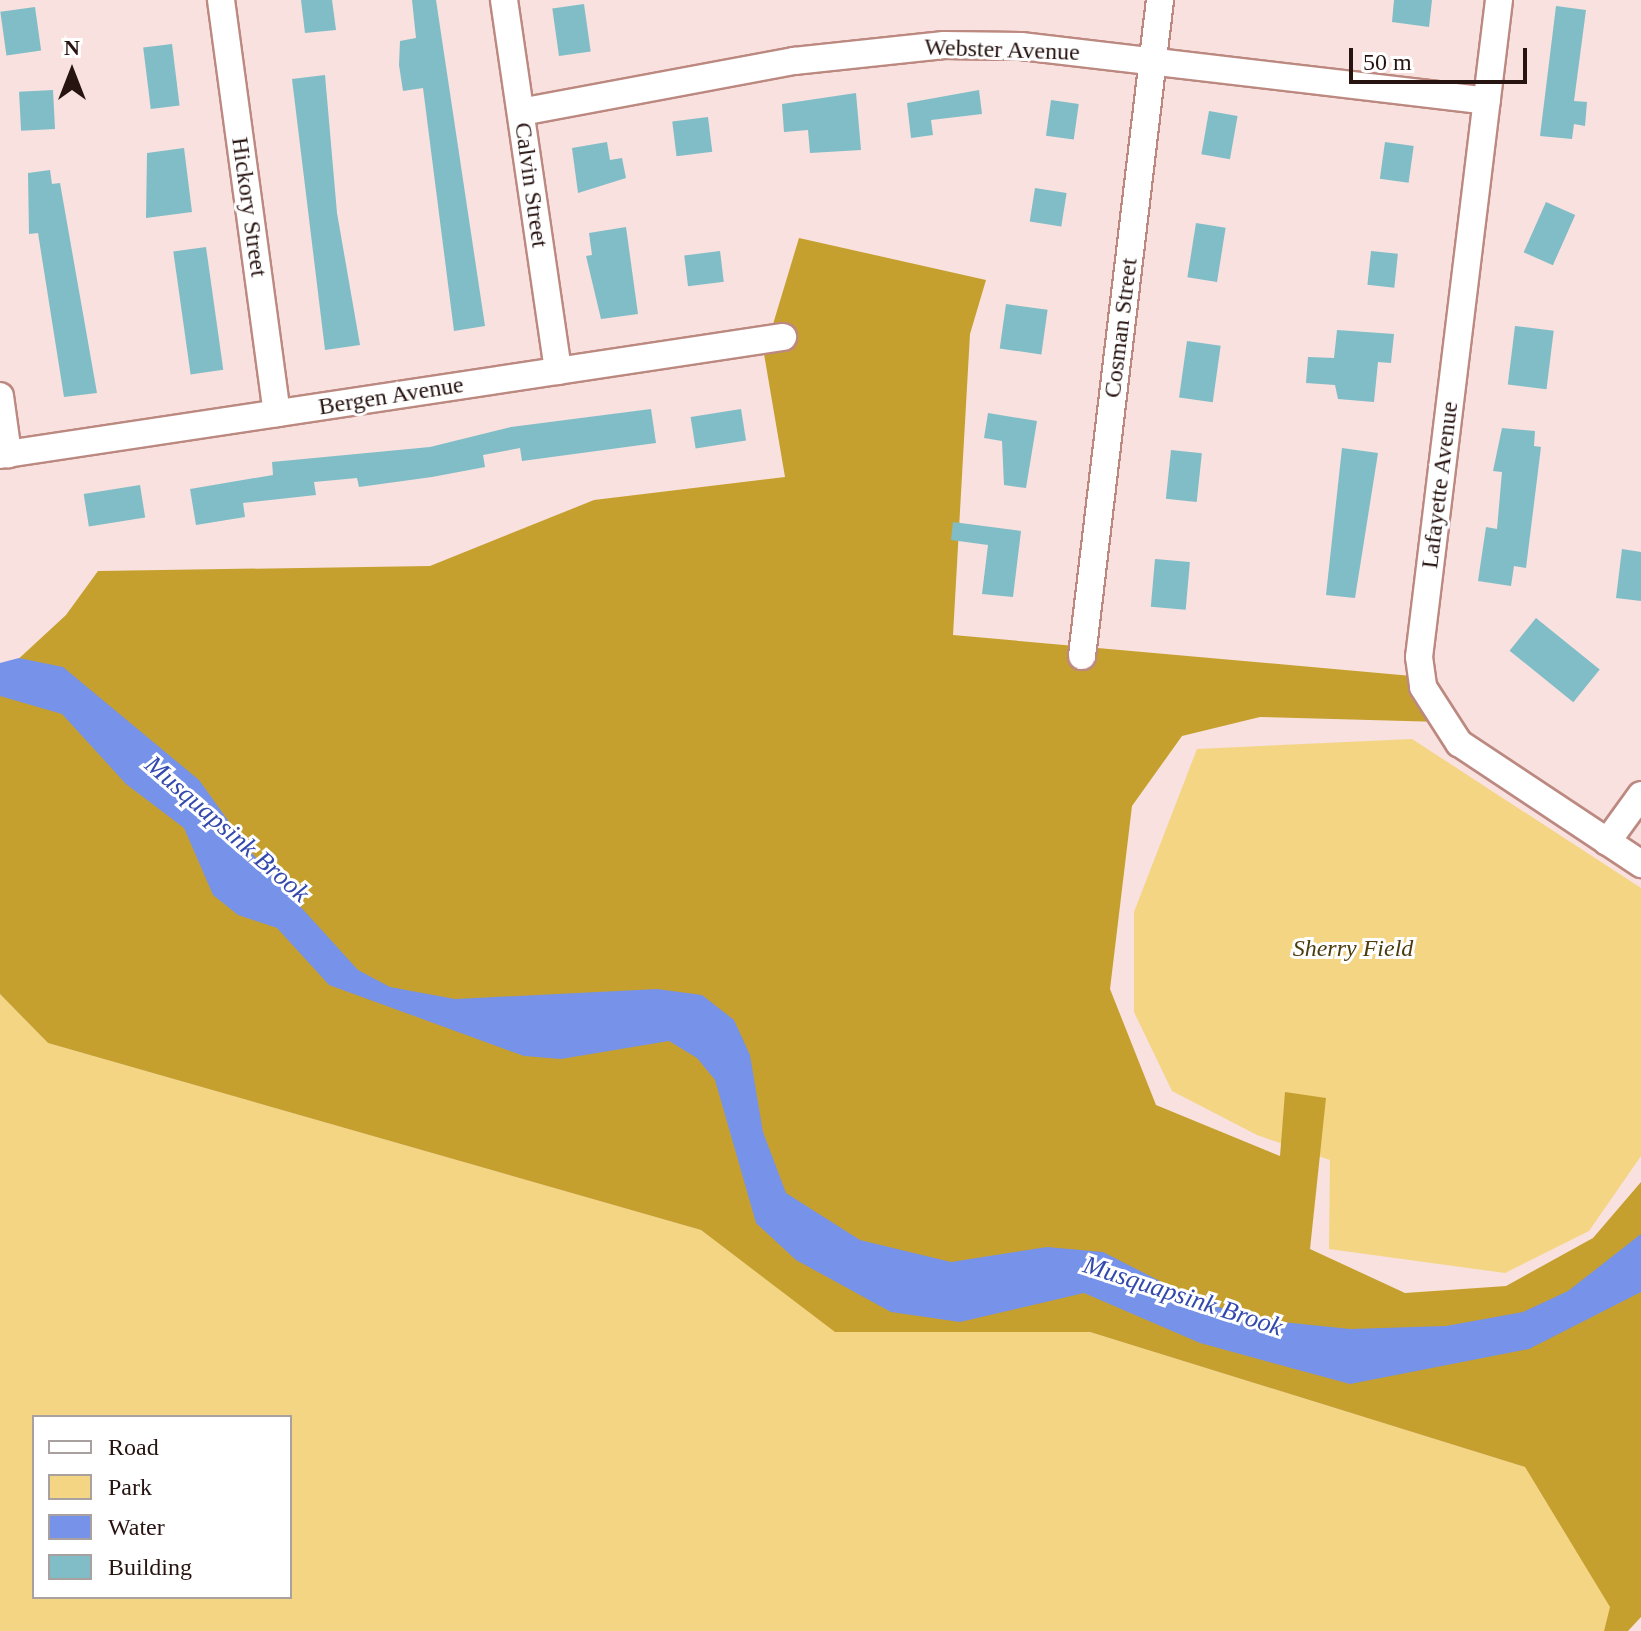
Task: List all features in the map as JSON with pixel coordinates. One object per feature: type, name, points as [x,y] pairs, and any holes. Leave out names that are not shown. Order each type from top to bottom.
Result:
[{"type":"street","name":"Hickory Street","points":[[221,0],[277,413]]},
{"type":"street","name":"Calvin Street","points":[[504,0],[558,371]]},
{"type":"street","name":"Cosman Street","points":[[1082,656],[1160,0]]},
{"type":"street","name":"Lafayette Avenue","points":[[1499,0],[1419,657],[1423,687],[1459,743],[1641,864]]},
{"type":"street","name":"Webster Avenue","points":[[521,112],[867,50],[1021,46],[1487,101]]},
{"type":"street","name":"Bergen Avenue","points":[[4,455],[783,337]]},
{"type":"street","points":[[0,396],[4,455]]},
{"type":"street","points":[[1607,842],[1641,795]]},
{"type":"green space","name":"Sherry Field","points":[[1412,739],[1641,888],[1641,1156],[1589,1231],[1505,1273],[1329,1249],[1330,1160],[1257,1135],[1172,1091],[1134,1012],[1134,912],[1197,749]]},
{"type":"green space","points":[[0,994],[48,1043],[701,1230],[836,1332],[1090,1332],[1525,1467],[1611,1607],[1604,1631],[0,1631]]},
{"type":"shaded area","points":[[799,238],[986,280],[970,334],[953,635],[1423,677],[1442,722],[1260,717],[1182,736],[1132,806],[1110,989],[1156,1105],[1280,1156],[1285,1092],[1326,1098],[1310,1249],[1405,1293],[1506,1286],[1593,1238],[1641,1182],[1641,1617],[1628,1631],[1604,1631],[1610,1607],[1525,1467],[1090,1332],[835,1332],[701,1230],[48,1043],[0,994],[0,676],[66,615],[98,571],[430,566],[594,500],[785,477],[764,354]]},
{"type":"water","name":"Musquapsink Brook","points":[[19,658],[63,667],[199,780],[250,851],[358,970],[390,987],[455,999],[657,989],[702,995],[734,1020],[750,1055],[763,1132],[786,1193],[860,1240],[951,1262],[1047,1247],[1103,1252],[1201,1302],[1264,1320],[1350,1329],[1446,1326],[1523,1312],[1568,1291],[1641,1234],[1641,1292],[1529,1349],[1350,1384],[1200,1343],[1084,1293],[960,1322],[891,1312],[796,1260],[756,1223],[715,1080],[697,1058],[669,1041],[561,1059],[524,1056],[329,985],[277,928],[238,915],[213,895],[184,828],[126,784],[62,714],[0,696],[0,663]]},
{"type":"building","points":[[301,0],[332,0],[336,30],[305,33]]},
{"type":"building","points":[[412,0],[436,0],[485,326],[454,331],[423,88],[403,91],[399,65],[400,41],[416,38]]},
{"type":"building","points":[[1394,0],[1432,0],[1429,27],[1392,22]]},
{"type":"building","points":[[584,4],[591,52],[559,56],[552,8]]},
{"type":"building","points":[[1556,6],[1586,10],[1574,101],[1587,102],[1585,126],[1574,124],[1572,139],[1540,136]]},
{"type":"building","points":[[35,7],[41,51],[6,55],[0,12]]},
{"type":"building","points":[[172,44],[180,106],[151,109],[143,48]]},
{"type":"building","points":[[325,75],[337,213],[360,345],[325,350],[292,79]]},
{"type":"building","points":[[53,90],[55,129],[21,131],[19,92]]},
{"type":"building","points":[[979,90],[982,114],[931,120],[933,135],[911,138],[907,103]]},
{"type":"building","points":[[856,93],[861,150],[810,153],[808,130],[784,132],[782,104]]},
{"type":"building","points":[[1051,100],[1079,104],[1074,140],[1046,136]]},
{"type":"building","points":[[1209,111],[1238,116],[1230,159],[1201,154]]},
{"type":"building","points":[[708,117],[712,152],[677,156],[672,121]]},
{"type":"building","points":[[607,142],[610,160],[622,158],[626,178],[578,193],[572,148]]},
{"type":"building","points":[[1385,142],[1414,146],[1409,183],[1380,179]]},
{"type":"building","points":[[184,148],[192,212],[146,218],[147,153]]},
{"type":"building","points":[[50,170],[52,184],[60,183],[97,393],[64,397],[38,233],[29,234],[28,173]]},
{"type":"building","points":[[1035,188],[1067,193],[1061,227],[1030,222]]},
{"type":"building","points":[[1546,202],[1575,215],[1553,265],[1524,252]]},
{"type":"building","points":[[1196,223],[1226,228],[1217,282],[1187,277]]},
{"type":"building","points":[[626,227],[638,314],[601,319],[586,256],[592,255],[589,233]]},
{"type":"building","points":[[206,247],[223,370],[191,374],[173,252]]},
{"type":"building","points":[[720,251],[724,282],[688,286],[684,255]]},
{"type":"building","points":[[1371,251],[1398,254],[1394,288],[1367,285]]},
{"type":"building","points":[[1006,304],[1048,310],[1041,354],[1000,349]]},
{"type":"building","points":[[1515,326],[1554,331],[1547,389],[1508,385]]},
{"type":"building","points":[[1337,330],[1394,334],[1391,363],[1378,362],[1374,402],[1338,399],[1335,385],[1306,383],[1308,357],[1334,358]]},
{"type":"building","points":[[1187,341],[1221,346],[1213,402],[1179,397]]},
{"type":"building","points":[[651,409],[656,443],[522,461],[520,448],[483,455],[485,467],[432,477],[359,487],[357,478],[314,482],[316,495],[243,503],[245,517],[196,525],[190,489],[273,475],[272,462],[430,447],[511,427]]},
{"type":"building","points":[[741,409],[746,441],[696,449],[691,417]]},
{"type":"building","points":[[988,413],[1037,421],[1026,488],[1004,485],[1002,441],[984,438]]},
{"type":"building","points":[[1502,428],[1535,431],[1534,446],[1541,447],[1526,568],[1514,566],[1511,586],[1478,581],[1486,527],[1497,529],[1502,472],[1493,471]]},
{"type":"building","points":[[1342,448],[1378,453],[1355,598],[1326,595]]},
{"type":"building","points":[[1171,450],[1202,453],[1197,502],[1166,499]]},
{"type":"building","points":[[140,485],[145,518],[89,527],[84,494]]},
{"type":"building","points":[[953,522],[1021,531],[1013,597],[982,594],[988,545],[951,540]]},
{"type":"building","points":[[1622,549],[1641,552],[1641,601],[1616,598]]},
{"type":"building","points":[[1155,559],[1190,562],[1186,610],[1151,607]]},
{"type":"building","points":[[1536,618],[1600,670],[1573,702],[1510,651]]}]
